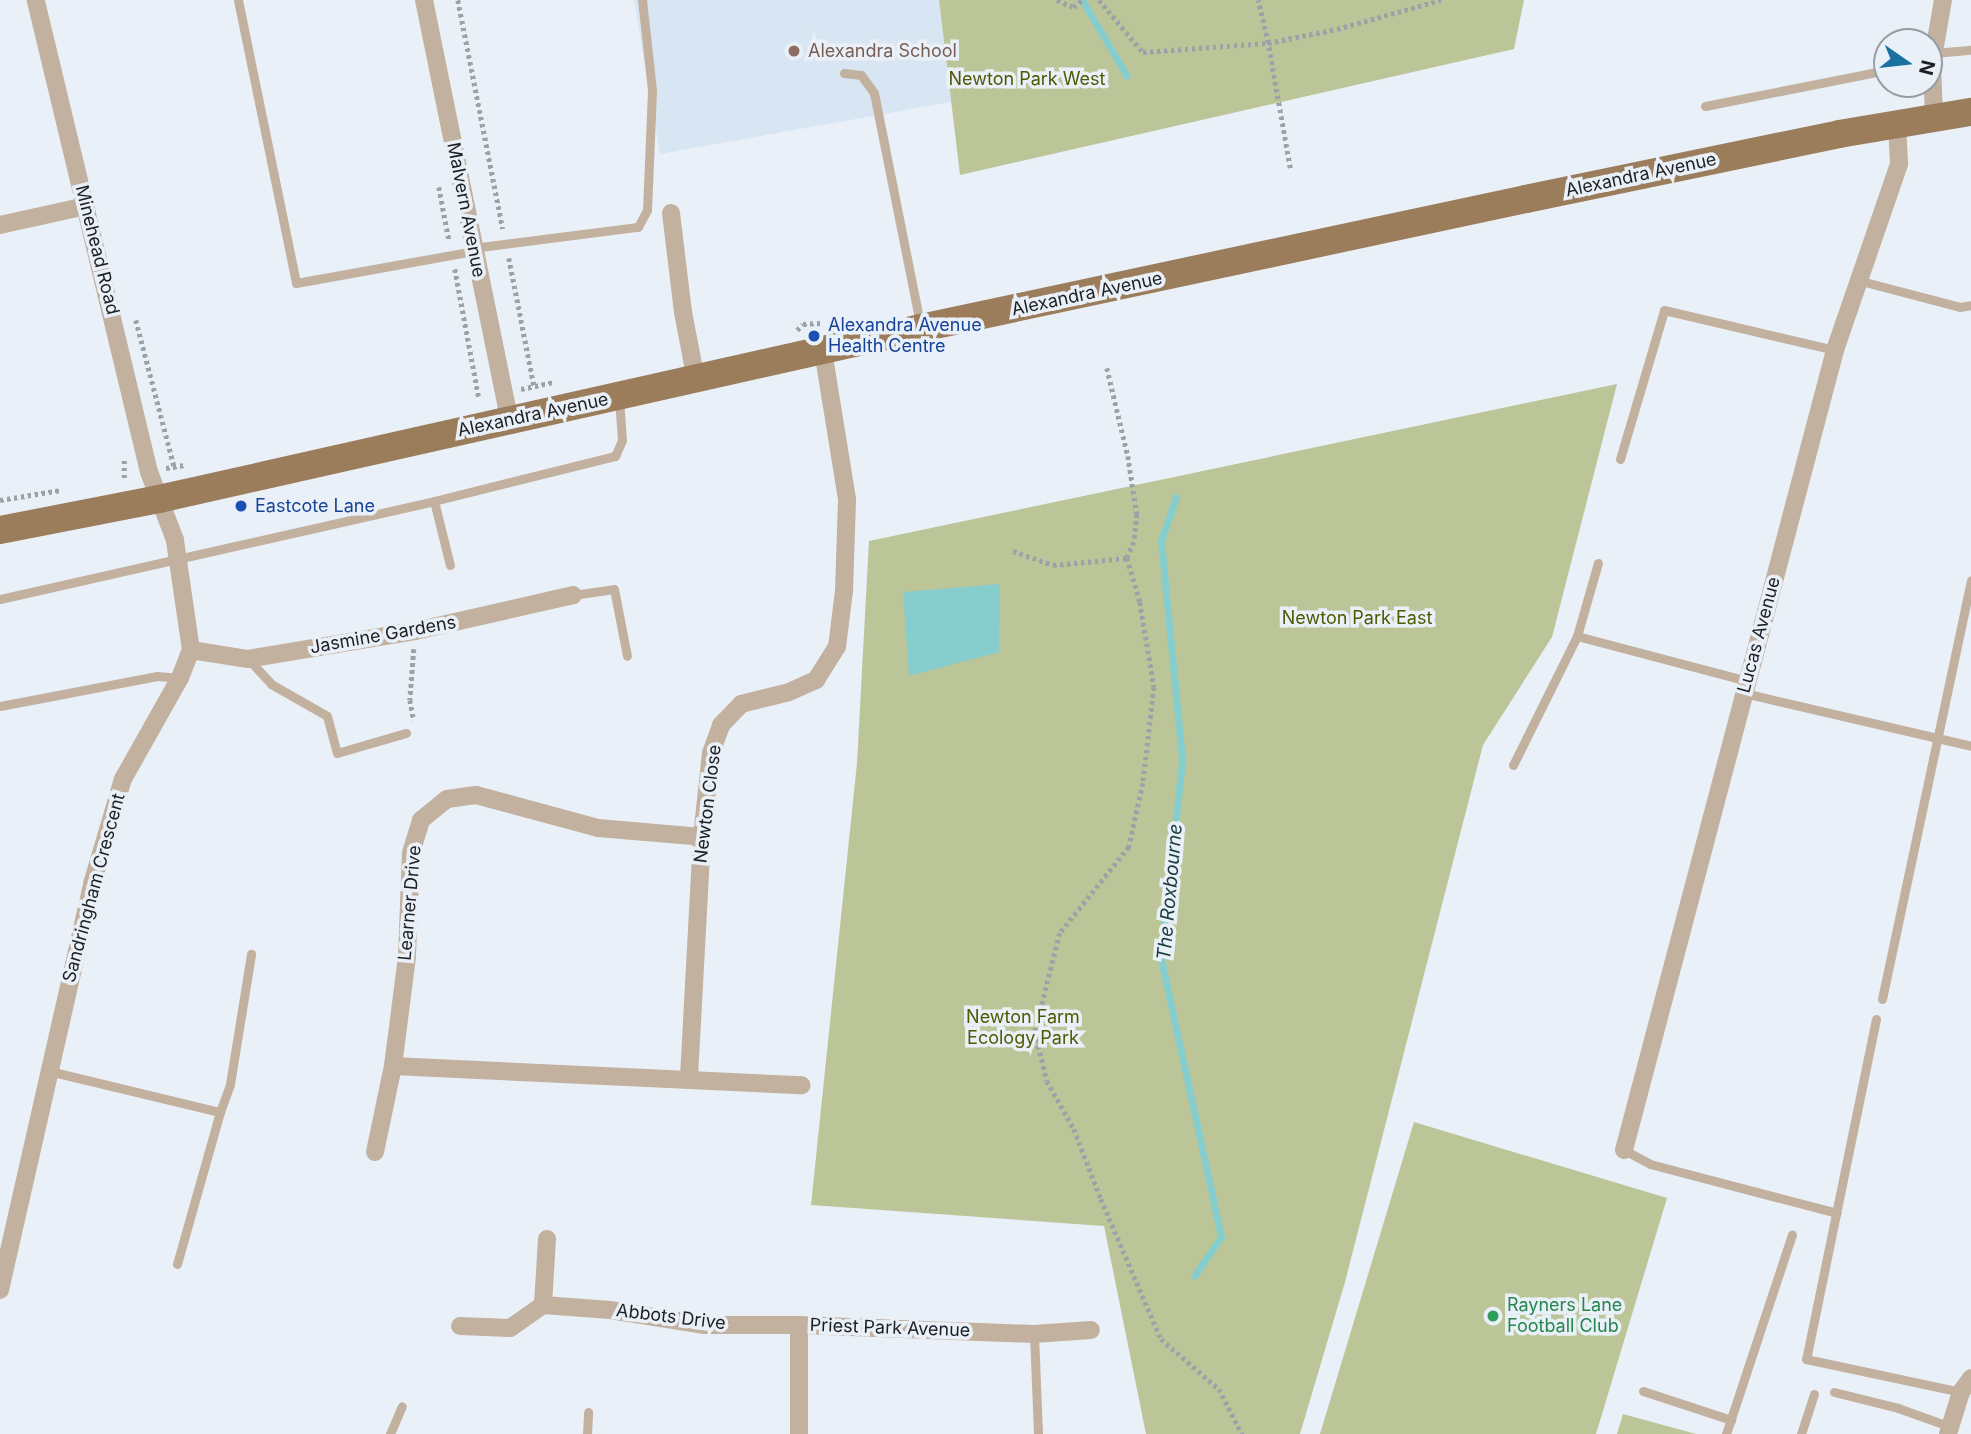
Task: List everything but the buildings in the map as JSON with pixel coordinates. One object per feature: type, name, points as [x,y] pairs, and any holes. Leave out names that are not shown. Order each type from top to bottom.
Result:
[{"type":"main road","name":"Alexandra Avenue","points":[[0,530],[159,499],[921,328],[1897,123],[1971,112]]},
{"type":"street","name":"Minehead Road","points":[[36,0],[149,472],[159,499]]},
{"type":"street","name":"Malvern Avenue","points":[[424,0],[509,419]]},
{"type":"street","points":[[1937,28],[1943,0]]},
{"type":"street","points":[[1933,98],[1934,116]]},
{"type":"street","name":"Lucas Avenue","points":[[1624,1150],[1835,350],[1861,281],[1899,164],[1897,123]]},
{"type":"street","points":[[0,225],[86,206]]},
{"type":"street","points":[[671,213],[682,312],[696,380]]},
{"type":"street","name":"Newton Close","points":[[689,1077],[702,837],[711,753],[721,724],[741,704],[789,692],[816,680],[837,647],[844,592],[847,499],[823,351]]},
{"type":"street","name":"Sandringham Crescent","points":[[0,1290],[7,1232],[49,1071],[92,884],[123,779],[180,678],[191,650],[175,540],[159,499]]},
{"type":"street","name":"Jasmine Gardens","points":[[191,650],[248,659],[415,631],[573,595]]},
{"type":"street","name":"Learner Drive","points":[[375,1152],[393,1066],[407,956],[411,853],[421,820],[447,799],[477,795],[598,828],[702,837]]},
{"type":"street","points":[[393,1066],[689,1077],[802,1085]]},
{"type":"street","points":[[460,1326],[510,1328],[543,1305],[547,1239]]},
{"type":"street","name":"Abbots Drive","points":[[543,1305],[610,1310],[705,1325],[799,1325]]},
{"type":"street","name":"Priest Park Avenue","points":[[799,1434],[799,1325],[1034,1334],[1091,1330]]},
{"type":"street","points":[[1950,1430],[1966,1385]]},
{"type":"lane","points":[[238,0],[296,283],[473,249],[638,227],[647,210],[652,90],[642,0]]},
{"type":"lane","points":[[1943,57],[1971,50]]},
{"type":"lane","points":[[844,73],[861,75],[874,93],[921,328]]},
{"type":"lane","points":[[1706,106],[1873,73]]},
{"type":"lane","points":[[1861,281],[1960,307],[1971,305]]},
{"type":"lane","points":[[1620,459],[1664,310],[1835,350]]},
{"type":"lane","points":[[0,598],[434,501],[615,456],[622,439],[618,396]]},
{"type":"lane","points":[[434,501],[450,565]]},
{"type":"lane","points":[[1513,765],[1577,636],[1598,563]]},
{"type":"lane","points":[[1882,999],[1971,580]]},
{"type":"lane","points":[[573,595],[614,589],[627,656]]},
{"type":"lane","points":[[1577,636],[1746,687],[1971,746]]},
{"type":"lane","points":[[248,659],[271,684],[327,716],[337,753],[406,733]]},
{"type":"lane","points":[[0,706],[157,676],[180,678]]},
{"type":"lane","points":[[177,1264],[230,1084],[251,954]]},
{"type":"lane","points":[[1877,1019],[1806,1359],[1966,1385]]},
{"type":"lane","points":[[49,1071],[220,1112]]},
{"type":"lane","points":[[1624,1150],[1650,1164],[1837,1213]]},
{"type":"lane","points":[[1726,1434],[1792,1235]]},
{"type":"lane","points":[[1034,1334],[1038,1434]]},
{"type":"lane","points":[[1643,1391],[1731,1420]]},
{"type":"lane","points":[[1834,1392],[1898,1408],[1950,1430]]},
{"type":"lane","points":[[1801,1434],[1814,1394]]},
{"type":"lane","points":[[390,1434],[402,1406]]},
{"type":"lane","points":[[587,1434],[588,1412]]},
{"type":"path","points":[[457,0],[534,386]]},
{"type":"path","points":[[1057,0],[1073,7],[1080,1]]},
{"type":"path","points":[[1099,0],[1143,52],[1268,43],[1337,29],[1441,0]]},
{"type":"path","points":[[1258,0],[1290,168]]},
{"type":"path","points":[[436,174],[479,399]]},
{"type":"path","points":[[1107,368],[1128,456],[1137,514],[1133,542],[1127,558],[1140,602],[1154,687],[1143,783],[1129,847],[1060,933],[1035,1032],[1047,1081],[1074,1129],[1161,1339],[1219,1389],[1242,1434]]},
{"type":"path","points":[[1013,551],[1053,565],[1127,558]]},
{"type":"path","points":[[406,733],[414,721],[410,700],[415,631]]},
{"type":"shaded area","name":"Alexandra School","points":[[634,0],[939,0],[951,102],[660,154]]},
{"type":"green space","name":"Newton Park West","points":[[939,0],[1524,0],[1514,49],[960,175]]},
{"type":"green space","points":[[1617,384],[1552,637],[1483,745],[1345,1282],[1300,1434],[1146,1434],[1104,1226],[811,1205],[857,763],[869,541]]},
{"type":"green space","name":"Rayners Lane Football Club","points":[[1414,1122],[1667,1198],[1596,1434],[1320,1434]]},
{"type":"green space","points":[[1623,1414],[1696,1434],[1617,1434]]},
{"type":"water","points":[[1000,584],[999,652],[909,676],[903,592]]},
{"type":"waterway","name":"The Roxbourne","points":[[1082,0],[1127,76]]},
{"type":"waterway","name":"The Roxbourne","points":[[1176,497],[1161,541],[1182,761],[1161,959],[1221,1237],[1194,1276]]},
{"type":"place","name":"Alexandra School","points":[[794,51]]},
{"type":"place","name":"Alexandra Avenue Health Centre","points":[[814,336]]},
{"type":"place","name":"Eastcote Lane","points":[[241,506]]},
{"type":"place","name":"Rayners Lane Football Club","points":[[1493,1316]]},
{"type":"park label","name":"Newton Park East","points":[[1357,618]]},
{"type":"park label","name":"Newton Farm Ecology Park","points":[[1023,1028]]}]
